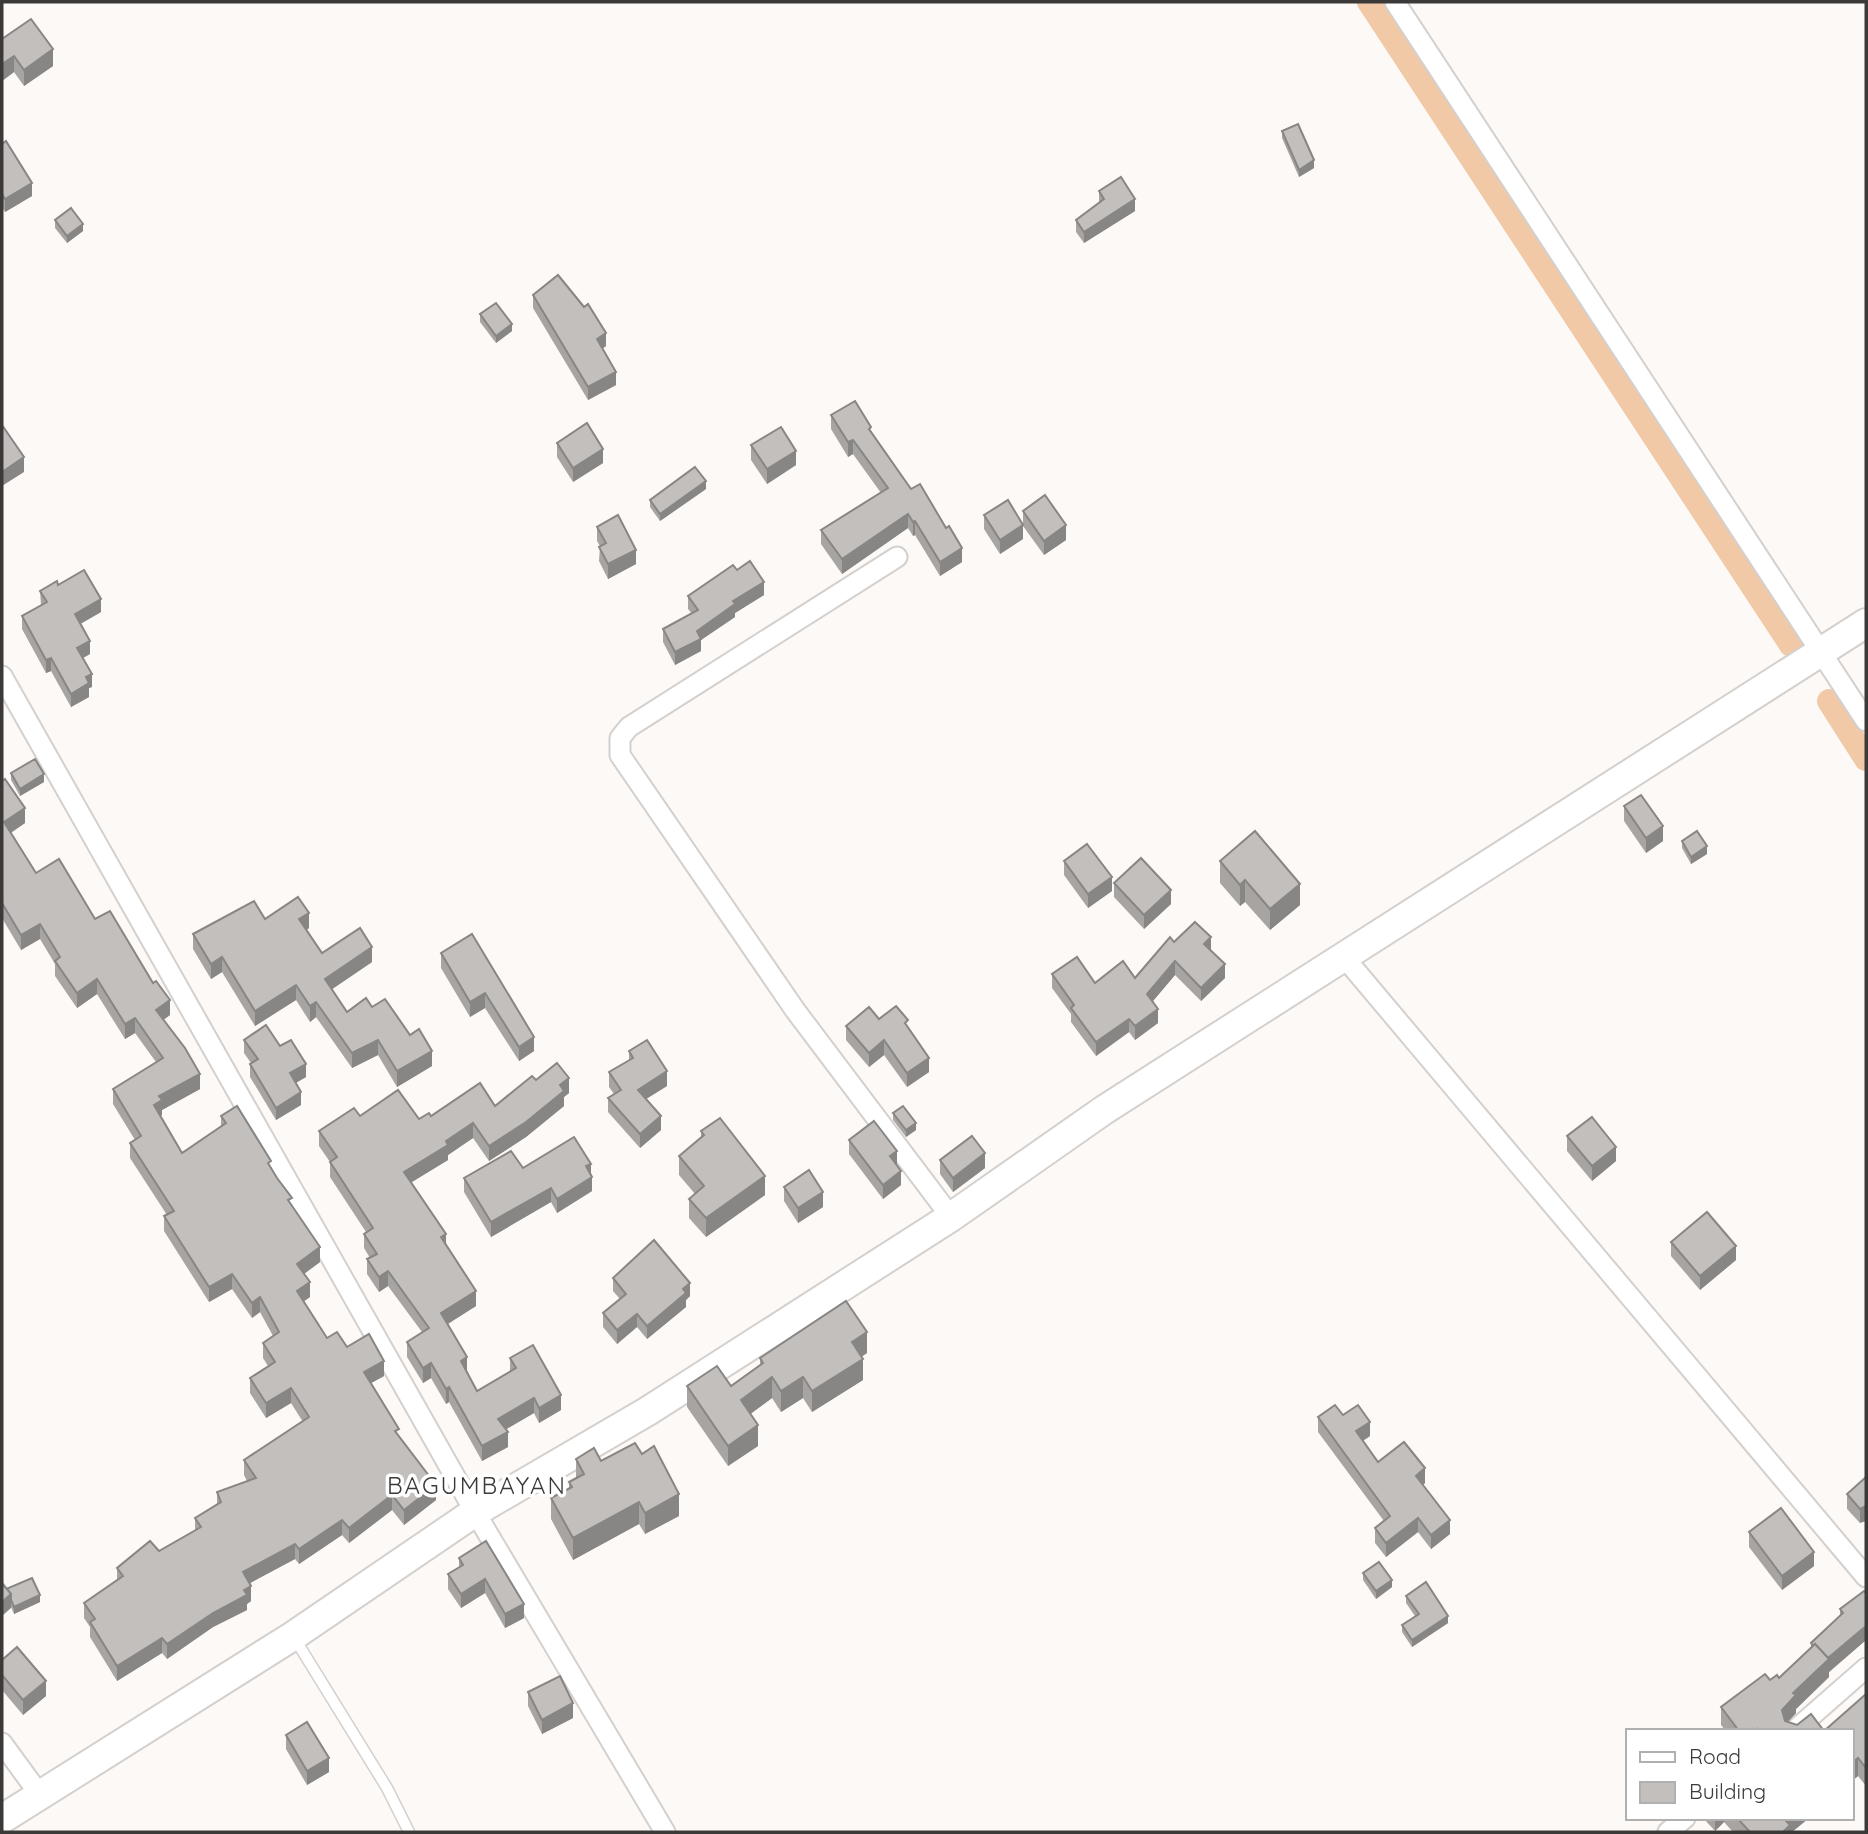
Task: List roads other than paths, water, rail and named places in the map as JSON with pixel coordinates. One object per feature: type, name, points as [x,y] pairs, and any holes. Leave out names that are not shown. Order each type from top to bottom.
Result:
[{"type":"main road","points":[[2,1819],[293,1636],[475,1513],[648,1411],[951,1217],[1104,1110],[1866,623]]},
{"type":"street","points":[[1395,2],[1866,721]]},
{"type":"street","points":[[897,557],[680,692],[629,727],[620,738],[618,746],[620,755],[795,1010],[951,1217]]},
{"type":"street","points":[[2,676],[475,1513],[665,1832]]},
{"type":"street","points":[[1344,957],[1866,1577]]},
{"type":"street","points":[[1796,1729],[1866,1668]]},
{"type":"street","points":[[2,1743],[40,1795]]},
{"type":"street","points":[[1669,1832],[1683,1820]]},
{"type":"lane","points":[[293,1636],[387,1788],[410,1832]]},
{"type":"waterway","points":[[1369,2],[1791,645]]},
{"type":"waterway","points":[[1829,701],[1866,759]]},
{"type":"district","name":"BAGUMBAYAN","points":[[477,1486]]}]
